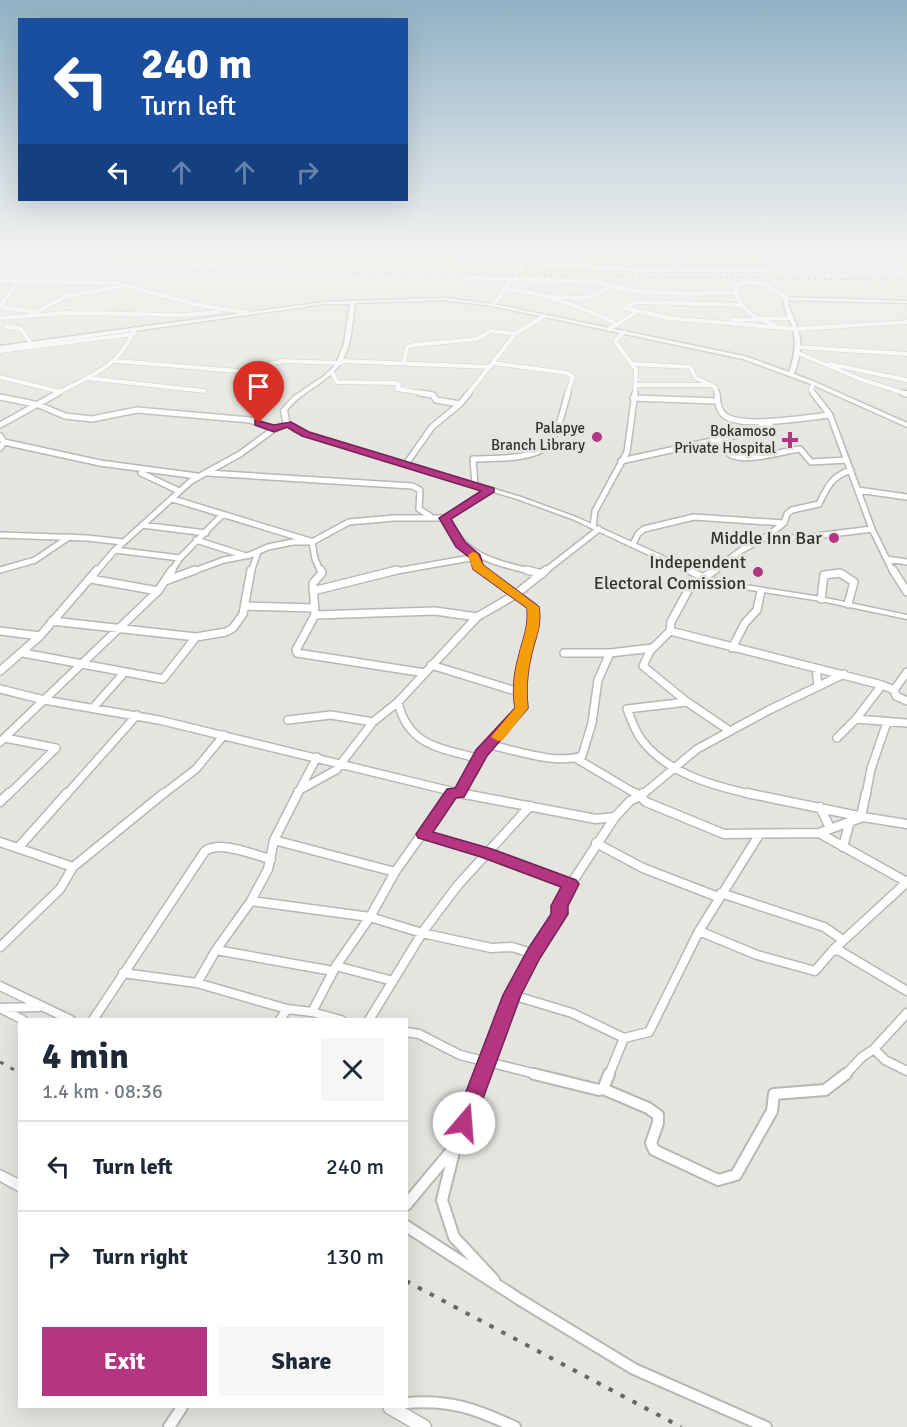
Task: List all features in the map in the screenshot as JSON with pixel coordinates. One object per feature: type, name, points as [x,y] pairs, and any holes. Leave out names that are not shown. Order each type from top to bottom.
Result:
[{"type":"street","points":[[0,330],[16,320]]},
{"type":"street","points":[[0,350],[13,350],[207,320]]},
{"type":"street","points":[[349,320],[340,362],[332,372],[289,402],[284,410],[288,424],[305,434],[519,498],[596,528],[705,578],[761,591],[821,599],[907,617]]},
{"type":"street","points":[[406,464],[432,427],[460,404],[515,334],[538,320]]},
{"type":"street","points":[[562,320],[738,356],[813,383],[907,425]]},
{"type":"street","points":[[607,320],[616,324]]},
{"type":"street","points":[[609,329],[624,320]]},
{"type":"street","points":[[683,320],[785,329],[907,322]]},
{"type":"street","points":[[720,322],[750,320]]},
{"type":"street","points":[[760,320],[785,329]]},
{"type":"street","points":[[791,375],[798,350],[792,320]]},
{"type":"street","points":[[6,326],[21,329],[31,343]]},
{"type":"street","points":[[0,350],[31,343],[135,331]]},
{"type":"street","points":[[0,425],[116,361],[127,348],[135,331]]},
{"type":"street","points":[[404,363],[407,347],[414,345],[477,339],[491,331],[515,334]]},
{"type":"street","points":[[596,528],[595,511],[629,446],[636,386],[633,364],[615,341],[624,332]]},
{"type":"street","points":[[0,357],[21,345]]},
{"type":"street","points":[[798,350],[907,354]]},
{"type":"street","points":[[798,350],[860,380],[907,394]]},
{"type":"street","points":[[116,361],[238,371],[283,361],[491,365],[567,373],[573,377],[553,439],[546,447],[520,458],[473,459],[475,485]]},
{"type":"street","points":[[824,363],[907,380]]},
{"type":"street","points":[[633,364],[689,366],[696,378],[713,385],[718,396],[716,401],[722,413],[731,419],[776,420],[830,415]]},
{"type":"street","points":[[775,369],[794,366]]},
{"type":"street","points":[[332,372],[337,382],[396,383],[399,385],[398,389],[434,395],[436,400],[460,404]]},
{"type":"street","points":[[0,377],[61,392]]},
{"type":"street","points":[[87,378],[204,391]]},
{"type":"street","points":[[813,383],[811,390],[830,415],[872,530],[897,579],[907,592]]},
{"type":"street","points":[[636,386],[713,385]]},
{"type":"street","points":[[0,397],[39,405],[65,416],[92,419],[137,410],[250,420],[274,429]]},
{"type":"street","points":[[633,398],[716,401]]},
{"type":"street","points":[[621,461],[647,453],[748,433],[776,420]]},
{"type":"street","points":[[0,671],[40,636],[115,550],[173,499],[179,491],[197,476],[240,454],[274,429],[288,424]]},
{"type":"street","points":[[0,436],[4,442],[66,458],[136,470],[197,476]]},
{"type":"street","points":[[719,440],[727,454],[733,456],[744,457],[800,449],[811,462],[847,460]]},
{"type":"street","points":[[0,448],[4,442]]},
{"type":"street","points":[[136,470],[179,491]]},
{"type":"street","points":[[730,731],[687,702],[644,666],[653,648],[670,631],[671,622],[691,585],[705,578],[740,551],[766,537],[784,523],[792,510],[819,504],[825,489],[836,475],[851,470]]},
{"type":"street","points":[[206,472],[412,486],[420,490],[418,508],[433,518]]},
{"type":"street","points":[[165,581],[224,560],[246,556],[277,545],[312,542],[349,522],[394,518],[445,518],[490,490]]},
{"type":"street","points":[[858,490],[907,496]]},
{"type":"street","points":[[173,499],[222,515],[261,522],[312,542]]},
{"type":"street","points":[[2,740],[158,591],[180,558],[222,515]]},
{"type":"street","points":[[633,544],[638,534],[644,530],[694,517],[784,523]]},
{"type":"street","points":[[312,1012],[334,968],[370,917],[395,872],[456,793],[489,744],[500,735],[522,708],[519,692],[524,657],[535,624],[533,607],[478,567],[476,557],[460,544],[445,518]]},
{"type":"street","points":[[142,525],[206,533]]},
{"type":"street","points":[[298,791],[341,764],[374,722],[398,702],[477,617],[506,599],[517,596],[596,528]]},
{"type":"street","points":[[766,537],[799,538],[872,530]]},
{"type":"street","points":[[0,535],[69,537],[123,542]]},
{"type":"street","points":[[0,570],[35,560],[69,537]]},
{"type":"street","points":[[196,540],[246,556]]},
{"type":"street","points":[[312,542],[315,559],[322,573],[313,583],[314,611],[296,650],[297,653],[425,673]]},
{"type":"street","points":[[115,550],[180,558]]},
{"type":"street","points":[[52,621],[196,637],[233,628],[241,619],[246,606],[250,573],[258,552]]},
{"type":"street","points":[[313,591],[422,564],[476,557],[542,574]]},
{"type":"street","points":[[887,559],[907,562]]},
{"type":"street","points":[[821,599],[824,575],[837,573],[851,578],[854,582],[848,604]]},
{"type":"street","points":[[91,579],[158,591]]},
{"type":"street","points":[[732,648],[744,623],[757,610],[761,591]]},
{"type":"street","points":[[246,606],[314,611],[435,611],[477,617]]},
{"type":"street","points":[[0,631],[40,636]]},
{"type":"street","points":[[670,631],[882,685],[894,690],[896,696],[907,701]]},
{"type":"street","points":[[23,653],[80,666],[163,680],[196,637]]},
{"type":"street","points":[[564,653],[610,653],[653,648]]},
{"type":"street","points":[[577,759],[582,756],[592,723],[598,680],[610,653]]},
{"type":"street","points":[[430,665],[519,692]]},
{"type":"street","points":[[816,668],[818,686]]},
{"type":"street","points":[[894,690],[907,672]]},
{"type":"street","points":[[93,708],[123,674]]},
{"type":"street","points":[[501,1288],[454,1237],[442,1200],[449,1166],[478,1082],[489,1062],[512,995],[559,914],[560,906],[571,884],[615,817],[630,801],[640,796],[673,766],[697,749],[730,731],[844,674]]},
{"type":"street","points":[[837,738],[856,719],[882,685]]},
{"type":"street","points":[[0,689],[44,700],[137,715],[317,757],[456,793],[596,819],[615,817]]},
{"type":"street","points":[[398,702],[401,716],[408,729],[422,740],[480,759]]},
{"type":"street","points":[[687,702],[627,709],[649,752],[673,766],[737,792],[907,824]]},
{"type":"street","points":[[18,848],[137,715]]},
{"type":"street","points":[[288,720],[331,715],[374,722]]},
{"type":"street","points":[[856,719],[907,723]]},
{"type":"street","points":[[862,816],[871,769],[887,722]]},
{"type":"street","points":[[0,947],[60,889],[73,867],[134,816],[196,769],[224,735]]},
{"type":"street","points":[[0,802],[56,748],[2,740]]},
{"type":"street","points":[[489,744],[577,759],[640,796],[646,802],[724,834],[819,832],[862,816]]},
{"type":"street","points":[[197,983],[216,950],[251,901],[271,859],[274,840],[317,757]]},
{"type":"street","points":[[370,1018],[422,933],[458,885],[530,806]]},
{"type":"street","points":[[820,807],[830,828]]},
{"type":"street","points":[[843,847],[850,821]]},
{"type":"street","points":[[699,931],[757,955],[808,970],[815,971],[819,968],[843,940],[907,882],[819,832]]},
{"type":"street","points":[[423,834],[486,853],[571,884]]},
{"type":"street","points":[[512,995],[572,1012],[624,1038],[649,1032],[699,931],[759,835]]},
{"type":"street","points":[[274,840],[395,872]]},
{"type":"street","points":[[0,842],[73,867]]},
{"type":"street","points":[[597,843],[661,876],[824,927],[843,940]]},
{"type":"street","points":[[94,1018],[205,851],[211,846],[271,859]]},
{"type":"street","points":[[251,901],[370,917],[422,933],[491,948],[512,947],[534,954]]},
{"type":"street","points":[[216,950],[334,968],[393,981]]},
{"type":"street","points":[[833,950],[840,951],[907,991]]},
{"type":"street","points":[[123,973],[197,983],[287,1009],[334,1018]]},
{"type":"street","points":[[0,986],[67,1018]]},
{"type":"street","points":[[0,1008],[44,1007]]},
{"type":"street","points":[[0,1008],[19,1018]]},
{"type":"street","points":[[281,1018],[287,1009]]},
{"type":"street","points":[[408,1032],[418,1034],[460,1054],[599,1090],[603,1089],[658,1114],[658,1123],[651,1143],[654,1150],[718,1180],[736,1175],[772,1111],[774,1094],[789,1091],[813,1092],[830,1088],[860,1058],[874,1049],[907,1013]]},
{"type":"street","points":[[603,1089],[624,1038]]},
{"type":"street","points":[[874,1049],[885,1060],[907,1071]]},
{"type":"street","points":[[408,1203],[457,1144]]},
{"type":"street","points":[[0,1175],[18,1186]]},
{"type":"street","points":[[409,1228],[501,1288],[634,1369],[766,1427]]},
{"type":"street","points":[[408,1403],[455,1402],[474,1407],[515,1427]]},
{"type":"street","points":[[169,1427],[181,1408]]},
{"type":"street","points":[[392,1408],[424,1427]]},
{"type":"railway","points":[[0,1062],[18,1072]]},
{"type":"railway","points":[[408,1282],[681,1427]]},
{"type":"slow traffic","points":[[473,555],[476,557],[478,567],[533,607],[535,624],[524,657],[519,692],[522,708],[498,737]]},
{"type":"place","name":"Palapye Branch Library","points":[[597,437]]},
{"type":"place","name":"Bokamoso Private Hospital","points":[[790,440]]},
{"type":"place","name":"Middle Inn Bar","points":[[834,538]]},
{"type":"place","name":"Independent Electoral Comission","points":[[758,572]]},
{"type":"route","points":[[259,423],[274,429],[288,424],[305,434],[490,490],[445,518],[460,544],[476,557],[478,567],[533,607],[535,624],[524,657],[519,692],[522,708],[500,735],[489,744],[459,793],[452,792],[423,834],[486,853],[571,884],[565,893],[559,914],[512,995],[489,1062],[478,1082],[464,1123]]}]
